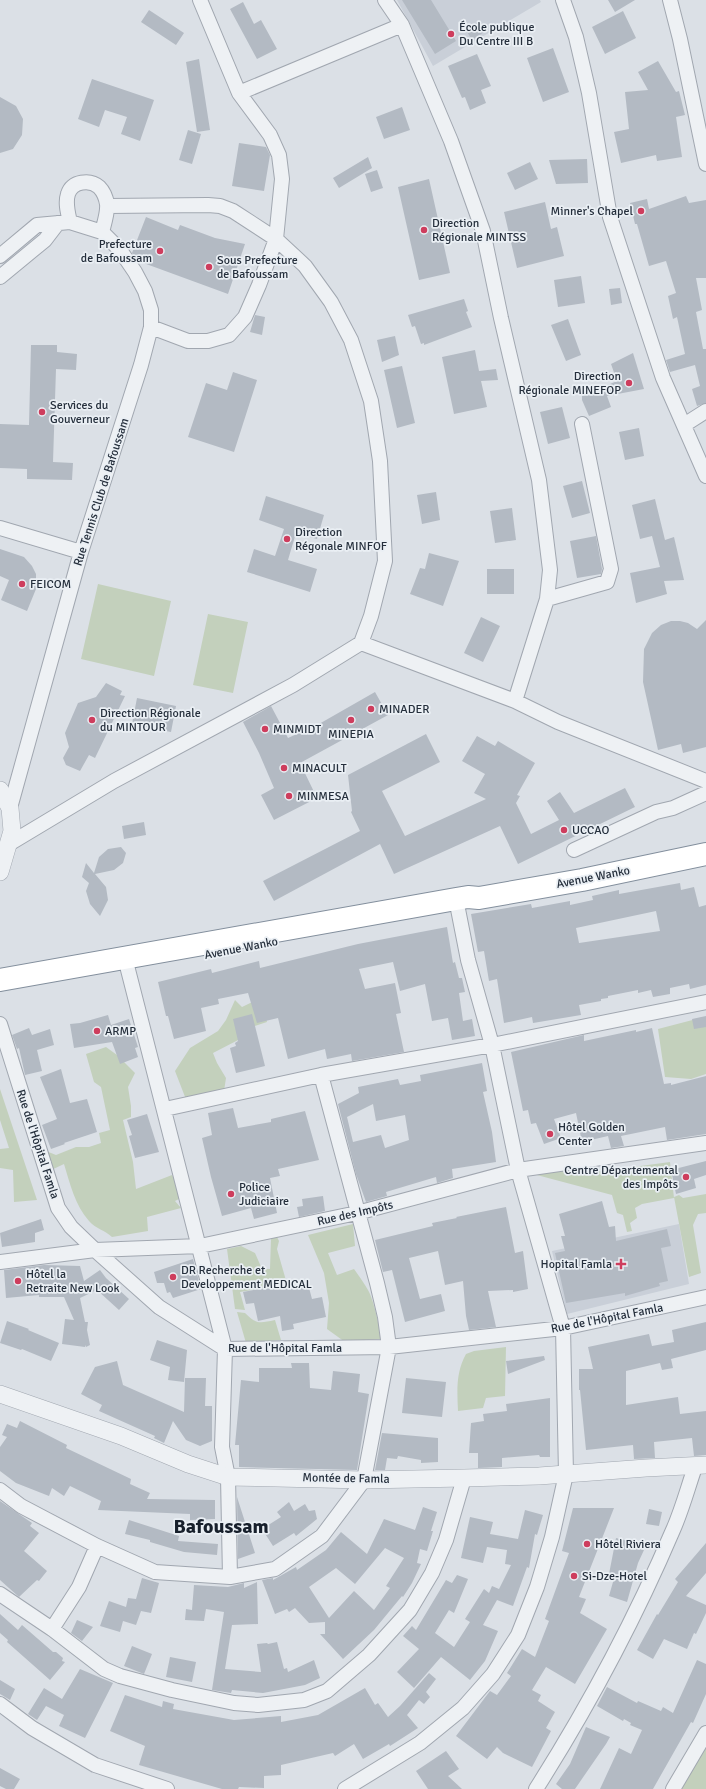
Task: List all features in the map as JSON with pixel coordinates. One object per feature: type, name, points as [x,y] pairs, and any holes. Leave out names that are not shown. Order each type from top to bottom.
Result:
[{"type":"highway","name":"Avenue Wanko","points":[[0,980],[126,964],[457,903],[468,904],[479,898],[582,880],[706,854]]},
{"type":"highway","name":"Avenue Wanko","points":[[0,989],[44,984],[126,964]]},
{"type":"street","points":[[151,326],[188,341],[208,342],[229,335],[244,317],[259,285],[276,240],[282,179],[279,155],[270,135],[239,92],[200,0]]},
{"type":"street","points":[[385,0],[402,25],[451,141],[483,231],[501,318],[539,480],[550,570],[547,599],[515,701]]},
{"type":"street","points":[[563,0],[576,38],[590,93],[610,217],[662,378],[706,476]]},
{"type":"street","points":[[670,0],[680,39],[706,164]]},
{"type":"street","points":[[239,92],[402,25]]},
{"type":"street","points":[[0,277],[45,240],[64,222],[68,194],[71,188],[81,182],[98,187],[104,194],[108,206],[102,232]]},
{"type":"street","points":[[9,844],[114,781],[293,685],[361,643],[371,616],[386,561],[380,461],[371,401],[350,340],[331,302],[305,266],[276,240],[233,211],[220,206],[108,206]]},
{"type":"street","points":[[0,256],[37,225],[64,222]]},
{"type":"street","name":"Rue Tennis Club de Bafoussam","points":[[0,872],[12,831],[5,813],[81,552],[141,365],[151,326],[151,310],[145,291],[120,250],[102,232],[64,222]]},
{"type":"street","points":[[684,426],[706,411]]},
{"type":"street","points":[[547,599],[607,582],[611,569],[582,424]]},
{"type":"street","points":[[0,528],[81,552]]},
{"type":"street","points":[[361,643],[515,701],[558,722],[706,781]]},
{"type":"street","points":[[0,790],[5,813]]},
{"type":"street","points":[[574,850],[656,812],[673,808],[706,793]]},
{"type":"street","points":[[345,1789],[420,1743],[464,1708],[493,1674],[518,1635],[537,1587],[552,1537],[566,1474],[563,1328],[518,1170],[492,1045],[468,960],[457,903]]},
{"type":"street","points":[[126,964],[165,1109],[225,1349],[222,1447],[228,1477],[230,1577]]},
{"type":"street","points":[[165,1109],[321,1075],[492,1045],[706,1002]]},
{"type":"street","name":"Rue de l'Hôpital Famla","points":[[0,1024],[58,1208],[71,1227],[159,1307],[225,1349],[389,1348],[563,1328],[706,1297]]},
{"type":"street","points":[[0,1490],[21,1506],[97,1546],[155,1572],[230,1577],[275,1570],[322,1536],[364,1480],[389,1348],[385,1317],[321,1075]]},
{"type":"street","name":"Rue des Impôts","points":[[0,1262],[95,1250],[200,1246],[357,1213],[518,1170],[706,1142]]},
{"type":"street","name":"Montée de Famla","points":[[0,1394],[121,1436],[188,1464],[228,1477],[364,1480],[464,1478],[539,1476],[646,1468],[700,1466]]},
{"type":"street","points":[[536,1789],[564,1744],[630,1622],[674,1529],[700,1466]]},
{"type":"street","points":[[0,1594],[52,1629],[104,1669],[120,1676],[165,1688],[234,1702],[258,1705],[304,1700],[327,1691],[369,1655],[410,1610],[432,1573],[446,1540],[464,1478]]},
{"type":"street","points":[[52,1629],[79,1587],[97,1546]]},
{"type":"street","points":[[0,1704],[32,1728],[95,1765],[167,1789]]},
{"type":"street","points":[[673,1789],[706,1733]]},
{"type":"shaded area","name":"École publique Du Centre III B","points":[[397,0],[540,0],[541,2],[433,66]]},
{"type":"shaded area","name":"Hopital Famla","points":[[679,1224],[689,1284],[567,1314],[552,1251]]},
{"type":"green space","points":[[98,584],[171,601],[154,676],[81,659]]},
{"type":"green space","points":[[208,614],[248,622],[233,693],[193,685]]},
{"type":"green space","points":[[261,998],[267,1022],[246,1029],[242,1038],[213,1053],[226,1078],[224,1091],[187,1102],[175,1071],[190,1048],[218,1031],[226,1020],[235,1000],[242,1007]]},
{"type":"green space","points":[[704,1017],[706,1024],[706,1074],[691,1079],[665,1077],[658,1029]]},
{"type":"green space","points":[[106,1047],[117,1055],[135,1073],[128,1087],[131,1117],[123,1120],[133,1162],[136,1189],[172,1175],[183,1197],[175,1201],[181,1208],[147,1217],[148,1231],[112,1237],[92,1224],[84,1215],[74,1194],[64,1164],[47,1172],[41,1149],[56,1155],[76,1147],[89,1147],[101,1143],[99,1133],[110,1130],[101,1087],[94,1082],[86,1054]]},
{"type":"green space","points":[[0,1089],[37,1200],[14,1202],[13,1170],[0,1168],[0,1149],[9,1148],[0,1120]]},
{"type":"green space","points":[[670,1162],[674,1198],[642,1204],[635,1208],[637,1218],[630,1223],[632,1231],[627,1232],[623,1215],[617,1213],[612,1195],[518,1170],[603,1171]]},
{"type":"green space","points":[[706,1194],[706,1213],[698,1214],[693,1225],[701,1273],[689,1277],[674,1197],[679,1195],[683,1198]]},
{"type":"green space","points":[[353,1224],[355,1246],[328,1253],[337,1275],[354,1269],[366,1287],[370,1294],[376,1314],[380,1339],[345,1342],[327,1329],[329,1303],[324,1273],[308,1235]]},
{"type":"green space","points":[[277,1237],[279,1241],[277,1249],[287,1284],[240,1292],[245,1310],[235,1309],[227,1249],[241,1246],[255,1253],[262,1269],[270,1269],[271,1238]]},
{"type":"green space","points":[[237,1312],[245,1313],[253,1320],[259,1322],[275,1320],[281,1340],[246,1343]]},
{"type":"green space","points":[[506,1347],[505,1396],[486,1398],[483,1408],[458,1411],[457,1388],[460,1368],[466,1354],[474,1351]]},
{"type":"green space","points":[[706,1739],[706,1789],[678,1789]]},
{"type":"building","points":[[402,0],[431,0],[456,41],[435,54]]},
{"type":"building","points":[[608,0],[635,0],[615,12]]},
{"type":"building","points":[[243,2],[254,24],[261,20],[277,49],[257,59],[230,9]]},
{"type":"building","points":[[149,10],[184,33],[176,45],[141,22]]},
{"type":"building","points":[[623,11],[636,38],[605,54],[592,27]]},
{"type":"building","points":[[478,22],[484,32],[472,40],[466,30]]},
{"type":"building","points":[[553,48],[569,92],[543,102],[527,58]]},
{"type":"building","points":[[477,54],[491,86],[481,90],[486,103],[470,110],[465,97],[462,98],[448,66]]},
{"type":"building","points":[[199,59],[210,130],[197,132],[186,62]]},
{"type":"building","points":[[658,61],[676,92],[679,91],[685,115],[676,117],[682,157],[657,161],[656,155],[621,163],[614,132],[629,129],[625,92],[648,90],[638,72]]},
{"type":"building","points":[[92,79],[154,100],[140,141],[121,134],[127,117],[105,110],[99,127],[78,119]]},
{"type":"building","points":[[0,97],[16,106],[23,119],[22,135],[13,149],[0,153]]},
{"type":"building","points":[[402,107],[410,130],[384,139],[376,117]]},
{"type":"building","points":[[188,130],[201,134],[192,164],[179,160]]},
{"type":"building","points":[[239,143],[266,147],[270,155],[264,191],[232,186]]},
{"type":"building","points":[[368,157],[372,168],[339,188],[333,178]]},
{"type":"building","points":[[587,159],[588,183],[556,184],[549,160]]},
{"type":"building","points":[[530,162],[538,179],[515,190],[507,173]]},
{"type":"building","points":[[377,170],[383,188],[371,192],[365,174]]},
{"type":"building","name":"Direction Régionale MINTSS","points":[[429,179],[450,273],[419,280],[398,187]]},
{"type":"building","points":[[686,196],[689,203],[706,200],[706,278],[696,278],[702,310],[696,312],[703,349],[706,349],[706,403],[697,406],[692,389],[700,386],[695,365],[670,372],[666,360],[685,354],[677,317],[673,319],[668,296],[676,293],[666,261],[649,266],[637,224],[635,224],[630,203],[647,199],[649,209]]},
{"type":"building","points":[[545,202],[551,229],[557,227],[564,256],[517,268],[504,212]]},
{"type":"building","points":[[146,217],[178,230],[180,225],[215,238],[245,244],[228,294],[138,261],[132,253]]},
{"type":"building","points":[[581,276],[585,303],[558,307],[554,280]]},
{"type":"building","points":[[620,288],[622,303],[611,305],[609,289]]},
{"type":"building","points":[[464,299],[468,311],[466,312],[472,327],[424,345],[424,343],[421,344],[415,326],[412,327],[408,315]]},
{"type":"building","points":[[255,315],[265,317],[262,335],[250,332]]},
{"type":"building","points":[[568,319],[581,355],[566,361],[551,325]]},
{"type":"building","points":[[395,336],[399,355],[382,362],[377,340]]},
{"type":"building","name":"Services du Gouverneur","points":[[31,345],[57,345],[57,352],[77,354],[76,370],[56,369],[53,462],[73,463],[72,480],[27,479],[27,469],[0,468],[0,424],[29,425]]},
{"type":"building","points":[[475,350],[479,371],[496,369],[498,380],[481,381],[487,407],[454,414],[442,357]]},
{"type":"building","points":[[633,353],[644,389],[607,396],[611,407],[589,416],[582,400],[582,396],[617,381],[611,364]]},
{"type":"building","points":[[402,366],[415,423],[397,428],[384,370]]},
{"type":"building","points":[[233,372],[257,380],[234,452],[188,437],[206,383],[227,390]]},
{"type":"building","points":[[562,407],[570,438],[548,444],[540,412]]},
{"type":"building","points":[[639,428],[644,456],[625,460],[619,432]]},
{"type":"building","points":[[582,481],[590,513],[572,518],[563,486]]},
{"type":"building","points":[[436,492],[440,520],[422,524],[417,495]]},
{"type":"building","points":[[266,496],[324,515],[317,539],[296,533],[288,560],[317,569],[310,592],[247,572],[254,549],[275,556],[284,529],[259,520]]},
{"type":"building","points":[[655,499],[665,540],[674,537],[684,580],[664,581],[667,594],[636,603],[630,573],[660,567],[652,536],[640,539],[632,505]]},
{"type":"building","points":[[512,508],[516,540],[495,543],[490,511]]},
{"type":"building","points":[[596,536],[602,569],[601,574],[577,578],[570,541]]},
{"type":"building","name":"FEICOM","points":[[0,549],[24,557],[32,566],[36,574],[36,589],[27,611],[1,600],[9,580],[0,576]]},
{"type":"building","points":[[429,553],[459,561],[443,606],[410,594],[420,568],[425,569]]},
{"type":"building","points":[[487,569],[514,569],[514,594],[487,594]]},
{"type":"building","points":[[481,617],[500,626],[483,662],[464,653]]},
{"type":"building","points":[[706,620],[706,747],[683,753],[681,744],[658,750],[643,682],[644,649],[652,633],[661,625],[671,621],[680,621],[688,623],[697,629]]},
{"type":"building","name":"Direction Régionale du MINTOUR","points":[[106,683],[122,691],[120,695],[125,696],[95,758],[89,755],[80,771],[66,765],[63,758],[69,747],[65,733],[78,703],[96,697]]},
{"type":"building","points":[[375,692],[388,715],[300,763],[317,798],[274,820],[261,795],[274,788],[259,753],[243,722],[271,706],[288,738],[319,724]]},
{"type":"building","points":[[137,698],[176,706],[171,732],[132,724]]},
{"type":"building","points":[[426,734],[440,762],[382,791],[405,836],[486,799],[474,793],[485,774],[462,761],[477,736],[495,746],[498,741],[535,763],[517,795],[520,796],[516,803],[531,834],[559,820],[547,801],[560,792],[574,813],[625,788],[635,807],[518,864],[500,826],[394,874],[380,844],[274,901],[263,881],[360,831],[351,812],[348,775]]},
{"type":"building","points":[[144,822],[146,835],[124,839],[122,826]]},
{"type":"building","points":[[121,847],[126,853],[123,863],[114,870],[95,874],[106,887],[108,900],[100,916],[90,904],[86,891],[89,883],[82,877],[86,863],[94,873],[99,857],[108,849]]},
{"type":"building","points":[[680,883],[681,890],[694,887],[699,907],[706,905],[706,985],[690,989],[689,984],[670,988],[670,994],[653,997],[651,990],[638,993],[638,990],[608,996],[608,998],[601,999],[601,1001],[579,1005],[581,1015],[533,1023],[532,1017],[504,1023],[497,979],[489,981],[484,951],[478,952],[471,914],[531,904],[532,908],[570,901],[570,905],[593,900],[592,896],[619,890],[619,894]],"holes":[[[656,911],[660,931],[579,943],[576,928]]]},
{"type":"building","points":[[447,927],[453,963],[455,962],[459,978],[462,978],[465,992],[459,993],[463,1021],[472,1019],[475,1036],[452,1040],[448,1018],[432,1021],[425,984],[400,991],[393,962],[359,969],[365,989],[395,983],[401,1013],[396,1014],[404,1052],[352,1061],[351,1054],[327,1059],[325,1049],[288,1059],[278,1018],[257,1023],[248,993],[218,999],[219,1004],[201,1008],[206,1031],[174,1039],[168,1016],[166,1016],[158,982],[211,969],[212,973],[259,961],[260,968],[358,944]]},
{"type":"building","points":[[252,1014],[265,1066],[236,1073],[230,1048],[236,1046],[235,1043],[238,1041],[233,1019]]},
{"type":"building","points":[[108,1015],[111,1025],[129,1019],[138,1047],[135,1048],[138,1057],[120,1064],[112,1042],[74,1048],[70,1024],[80,1023]]},
{"type":"building","points":[[706,1016],[706,1027],[694,1029],[692,1019]]},
{"type":"building","points":[[29,1028],[32,1035],[50,1029],[54,1045],[37,1050],[42,1071],[25,1075],[19,1048],[17,1049],[12,1035]]},
{"type":"building","points":[[652,1028],[664,1084],[671,1083],[671,1085],[706,1076],[706,1134],[667,1140],[665,1127],[621,1136],[624,1146],[611,1148],[608,1136],[582,1142],[576,1113],[554,1119],[561,1138],[544,1144],[536,1123],[531,1124],[528,1110],[523,1111],[511,1052],[584,1035],[584,1041]]},
{"type":"building","points":[[482,1063],[487,1091],[483,1092],[492,1132],[496,1162],[452,1169],[453,1178],[437,1183],[436,1177],[386,1192],[387,1196],[366,1202],[356,1174],[338,1104],[359,1093],[358,1087],[398,1079],[400,1085],[421,1081],[420,1075]],"holes":[[[373,1104],[376,1121],[405,1115],[409,1140],[385,1148],[381,1135],[353,1142],[347,1117]]]},
{"type":"building","points":[[61,1069],[70,1103],[87,1099],[97,1132],[51,1149],[42,1125],[57,1119],[40,1077]]},
{"type":"building","points":[[233,1108],[238,1128],[271,1122],[271,1119],[305,1111],[319,1160],[278,1169],[280,1176],[270,1178],[277,1213],[254,1219],[251,1208],[222,1216],[202,1138],[212,1135],[208,1113]]},
{"type":"building","points":[[147,1114],[159,1152],[135,1158],[129,1136],[132,1135],[127,1120]]},
{"type":"building","name":"Centre Départemental des Impôts","points":[[706,1161],[706,1175],[694,1179],[696,1188],[676,1194],[671,1170]]},
{"type":"building","points":[[323,1196],[325,1211],[299,1217],[297,1207],[303,1206],[302,1199]]},
{"type":"building","name":"Hopital Famla","points":[[602,1201],[609,1227],[615,1226],[616,1241],[667,1229],[671,1246],[661,1248],[668,1281],[659,1283],[660,1286],[625,1296],[625,1293],[566,1303],[555,1253],[565,1251],[561,1236],[565,1236],[559,1214]]},
{"type":"building","points":[[506,1207],[515,1253],[523,1251],[528,1289],[513,1292],[513,1290],[488,1291],[496,1327],[469,1330],[466,1316],[463,1281],[445,1285],[438,1251],[409,1258],[420,1299],[441,1294],[445,1311],[405,1322],[392,1270],[383,1272],[375,1240],[433,1226],[432,1223]]},
{"type":"building","points":[[41,1219],[44,1230],[35,1233],[35,1242],[2,1247],[0,1233]]},
{"type":"building","name":"DR Recherche et Developpement MEDICAL","points":[[193,1259],[201,1289],[173,1298],[170,1292],[167,1293],[164,1283],[157,1283],[154,1272]]},
{"type":"building","points":[[44,1265],[80,1266],[84,1281],[100,1270],[106,1278],[129,1299],[119,1310],[97,1290],[80,1298],[85,1322],[88,1322],[87,1330],[90,1345],[86,1347],[85,1345],[85,1347],[62,1344],[65,1319],[74,1320],[64,1297],[39,1297],[39,1295],[6,1298],[4,1270]]},
{"type":"building","points":[[292,1283],[293,1287],[308,1284],[312,1299],[322,1297],[326,1317],[293,1324],[294,1329],[282,1331],[280,1316],[258,1321],[254,1303],[246,1304],[243,1292]]},
{"type":"building","points":[[7,1321],[29,1329],[28,1330],[59,1343],[51,1361],[22,1349],[21,1350],[0,1343]]},
{"type":"building","points":[[706,1322],[706,1350],[671,1359],[673,1368],[662,1370],[660,1363],[626,1371],[626,1405],[678,1397],[680,1414],[706,1411],[706,1455],[694,1456],[692,1438],[654,1442],[655,1458],[634,1459],[633,1445],[586,1450],[579,1390],[579,1369],[593,1369],[588,1347],[649,1334],[652,1346],[674,1342],[672,1330]]},
{"type":"building","points":[[157,1340],[187,1350],[184,1382],[168,1380],[170,1367],[150,1360]]},
{"type":"building","points":[[544,1356],[545,1360],[508,1374],[506,1361]]},
{"type":"building","points":[[117,1361],[123,1385],[184,1412],[185,1378],[206,1378],[205,1406],[212,1406],[212,1441],[200,1446],[186,1440],[173,1421],[164,1443],[154,1438],[155,1436],[99,1411],[102,1405],[81,1394],[95,1367]]},
{"type":"building","points":[[291,1363],[309,1363],[310,1388],[331,1390],[333,1371],[360,1374],[358,1392],[369,1394],[357,1470],[239,1467],[239,1445],[235,1445],[241,1380],[259,1382],[259,1368],[292,1368]]},
{"type":"building","points":[[406,1378],[446,1382],[442,1417],[402,1413]]},
{"type":"building","points":[[550,1398],[550,1457],[540,1457],[539,1455],[502,1458],[502,1467],[478,1468],[478,1453],[469,1453],[471,1423],[484,1421],[483,1414],[507,1411],[506,1404]]},
{"type":"building","points":[[20,1421],[67,1445],[66,1448],[131,1479],[130,1484],[150,1493],[147,1499],[215,1500],[215,1519],[190,1520],[190,1514],[98,1510],[101,1501],[70,1486],[64,1496],[52,1488],[49,1496],[16,1483],[0,1471],[0,1447],[7,1437],[2,1435],[7,1424],[17,1428]]},
{"type":"building","points":[[382,1433],[438,1438],[438,1462],[421,1463],[421,1460],[398,1456],[397,1459],[387,1458],[385,1470],[375,1470]]},
{"type":"building","points":[[237,1497],[255,1553],[238,1559]]},
{"type":"building","points":[[0,1501],[32,1523],[30,1526],[39,1533],[24,1551],[47,1571],[39,1581],[37,1580],[19,1597],[0,1580]]},
{"type":"building","points":[[289,1502],[294,1511],[305,1504],[309,1511],[315,1510],[317,1519],[296,1536],[294,1533],[273,1546],[262,1529],[281,1517],[277,1512]]},
{"type":"building","points":[[423,1507],[437,1512],[427,1551],[420,1549],[417,1563],[421,1564],[412,1583],[403,1597],[402,1596],[374,1630],[343,1659],[320,1634],[325,1634],[325,1622],[309,1623],[295,1608],[289,1612],[287,1609],[275,1614],[262,1580],[273,1578],[273,1580],[296,1567],[297,1570],[326,1550],[341,1532],[367,1554],[384,1519],[415,1530]],"holes":[[[385,1548],[404,1558],[386,1586],[390,1588],[374,1610],[354,1591],[329,1618],[309,1587],[336,1568],[355,1584]]]},
{"type":"building","points":[[573,1508],[614,1508],[579,1597],[586,1599],[580,1613],[607,1629],[575,1684],[546,1667],[532,1690],[541,1695],[538,1701],[555,1712],[546,1728],[551,1731],[532,1767],[503,1753],[497,1747],[487,1759],[456,1736],[490,1691],[497,1695],[511,1676],[507,1673],[522,1649],[535,1657],[549,1621],[545,1619],[569,1553],[562,1551]]},
{"type":"building","points":[[649,1509],[662,1512],[659,1526],[646,1524]]},
{"type":"building","points":[[525,1510],[543,1515],[537,1535],[535,1534],[529,1568],[527,1567],[513,1606],[497,1600],[483,1625],[498,1631],[485,1661],[470,1680],[441,1657],[414,1688],[397,1672],[419,1649],[403,1636],[412,1626],[416,1630],[446,1580],[452,1583],[457,1575],[468,1579],[454,1613],[449,1610],[435,1633],[454,1647],[470,1622],[465,1619],[484,1589],[489,1593],[492,1586],[499,1589],[511,1565],[505,1564],[507,1550],[487,1547],[483,1563],[461,1558],[470,1517],[493,1522],[490,1534],[518,1539]]},
{"type":"building","points":[[129,1520],[179,1536],[178,1541],[218,1544],[217,1555],[184,1552],[150,1542],[150,1540],[125,1534]]},
{"type":"building","points":[[616,1538],[637,1543],[637,1546],[644,1550],[638,1563],[627,1602],[609,1596],[615,1575],[609,1574]]},
{"type":"building","points":[[706,1543],[706,1573],[686,1596],[706,1605],[706,1613],[696,1634],[694,1633],[687,1649],[664,1639],[653,1659],[637,1650],[657,1614],[658,1615],[678,1582],[675,1579]]},
{"type":"building","points":[[142,1578],[159,1583],[151,1613],[141,1611],[136,1625],[123,1621],[120,1632],[100,1626],[109,1601],[126,1607],[128,1598],[136,1599]]},
{"type":"building","points":[[257,1582],[258,1624],[232,1625],[225,1669],[261,1672],[257,1644],[277,1642],[284,1669],[287,1668],[288,1672],[314,1660],[320,1678],[305,1685],[263,1693],[232,1690],[231,1693],[212,1690],[224,1612],[206,1609],[204,1621],[185,1620],[186,1609],[192,1610],[194,1585],[228,1587],[244,1583],[244,1588]]},
{"type":"building","points":[[0,1614],[18,1630],[22,1625],[53,1652],[56,1652],[63,1658],[62,1661],[65,1662],[50,1680],[7,1642],[8,1640],[0,1633]]},
{"type":"building","points":[[77,1620],[93,1627],[82,1641],[71,1633]]},
{"type":"building","points":[[132,1646],[152,1654],[144,1674],[124,1666]]},
{"type":"building","points":[[170,1657],[196,1662],[192,1682],[166,1677]]},
{"type":"building","points":[[697,1660],[706,1664],[706,1694],[693,1723],[691,1722],[653,1789],[600,1789],[619,1748],[631,1754],[642,1730],[630,1725],[631,1723],[624,1719],[623,1721],[597,1706],[607,1687],[637,1703],[638,1701],[661,1711],[663,1707],[673,1713]]},
{"type":"building","points":[[80,1669],[113,1683],[85,1738],[59,1726],[64,1715],[46,1706],[37,1720],[28,1714],[44,1688],[62,1699]]},
{"type":"building","points":[[429,1673],[436,1679],[426,1692],[430,1697],[424,1704],[419,1700],[407,1715],[418,1728],[390,1746],[389,1744],[363,1759],[354,1744],[335,1756],[333,1753],[281,1765],[281,1775],[264,1776],[264,1788],[239,1787],[238,1789],[222,1789],[139,1765],[145,1746],[110,1731],[125,1695],[162,1707],[163,1701],[174,1704],[173,1709],[234,1720],[281,1716],[281,1722],[318,1715],[365,1688],[375,1705],[378,1703],[388,1717],[400,1706]]},
{"type":"building","points":[[0,1680],[15,1689],[10,1700],[0,1694]]},
{"type":"building","points":[[586,1727],[610,1737],[575,1789],[562,1789],[556,1784],[570,1764]]},
{"type":"building","points":[[446,1751],[459,1769],[448,1776],[462,1789],[428,1789],[416,1771]]},
{"type":"building","points":[[0,1768],[20,1779],[14,1789],[6,1789],[0,1786]]},
{"type":"place","name":"École publique Du Centre III B","points":[[451,34]]},
{"type":"place","name":"Minner's Chapel","points":[[641,211]]},
{"type":"place","name":"Direction Régionale MINTSS","points":[[424,230]]},
{"type":"place","name":"Prefecture de Bafoussam","points":[[160,251]]},
{"type":"place","name":"Sous Prefecture de Bafoussam","points":[[209,267]]},
{"type":"place","name":"Direction Régionale MINEFOP","points":[[629,383]]},
{"type":"place","name":"Services du Gouverneur","points":[[42,412]]},
{"type":"place","name":"Direction Régonale MINFOF","points":[[287,539]]},
{"type":"place","name":"FEICOM","points":[[22,584]]},
{"type":"place","name":"MINADER","points":[[371,709]]},
{"type":"place","name":"Direction Régionale du MINTOUR","points":[[92,720]]},
{"type":"place","name":"MINEPIA","points":[[351,720]]},
{"type":"place","name":"MINMIDT","points":[[265,729]]},
{"type":"place","name":"MINACULT","points":[[284,768]]},
{"type":"place","name":"MINMESA","points":[[289,796]]},
{"type":"place","name":"UCCAO","points":[[564,830]]},
{"type":"place","name":"ARMP","points":[[97,1031]]},
{"type":"place","name":"Hôtel Golden Center","points":[[550,1134]]},
{"type":"place","name":"Centre Départemental des Impôts","points":[[686,1177]]},
{"type":"place","name":"Police Judiciaire","points":[[231,1194]]},
{"type":"place","name":"Hopital Famla","points":[[621,1264]]},
{"type":"place","name":"DR Recherche et Developpement MEDICAL","points":[[173,1277]]},
{"type":"place","name":"Hôtel la Retraite New Look","points":[[18,1281]]},
{"type":"place","name":"Hôtel Riviera","points":[[587,1544]]},
{"type":"place","name":"Si-Dze-Hotel","points":[[574,1576]]},
{"type":"district","name":"Bafoussam","points":[[221,1526]]}]
